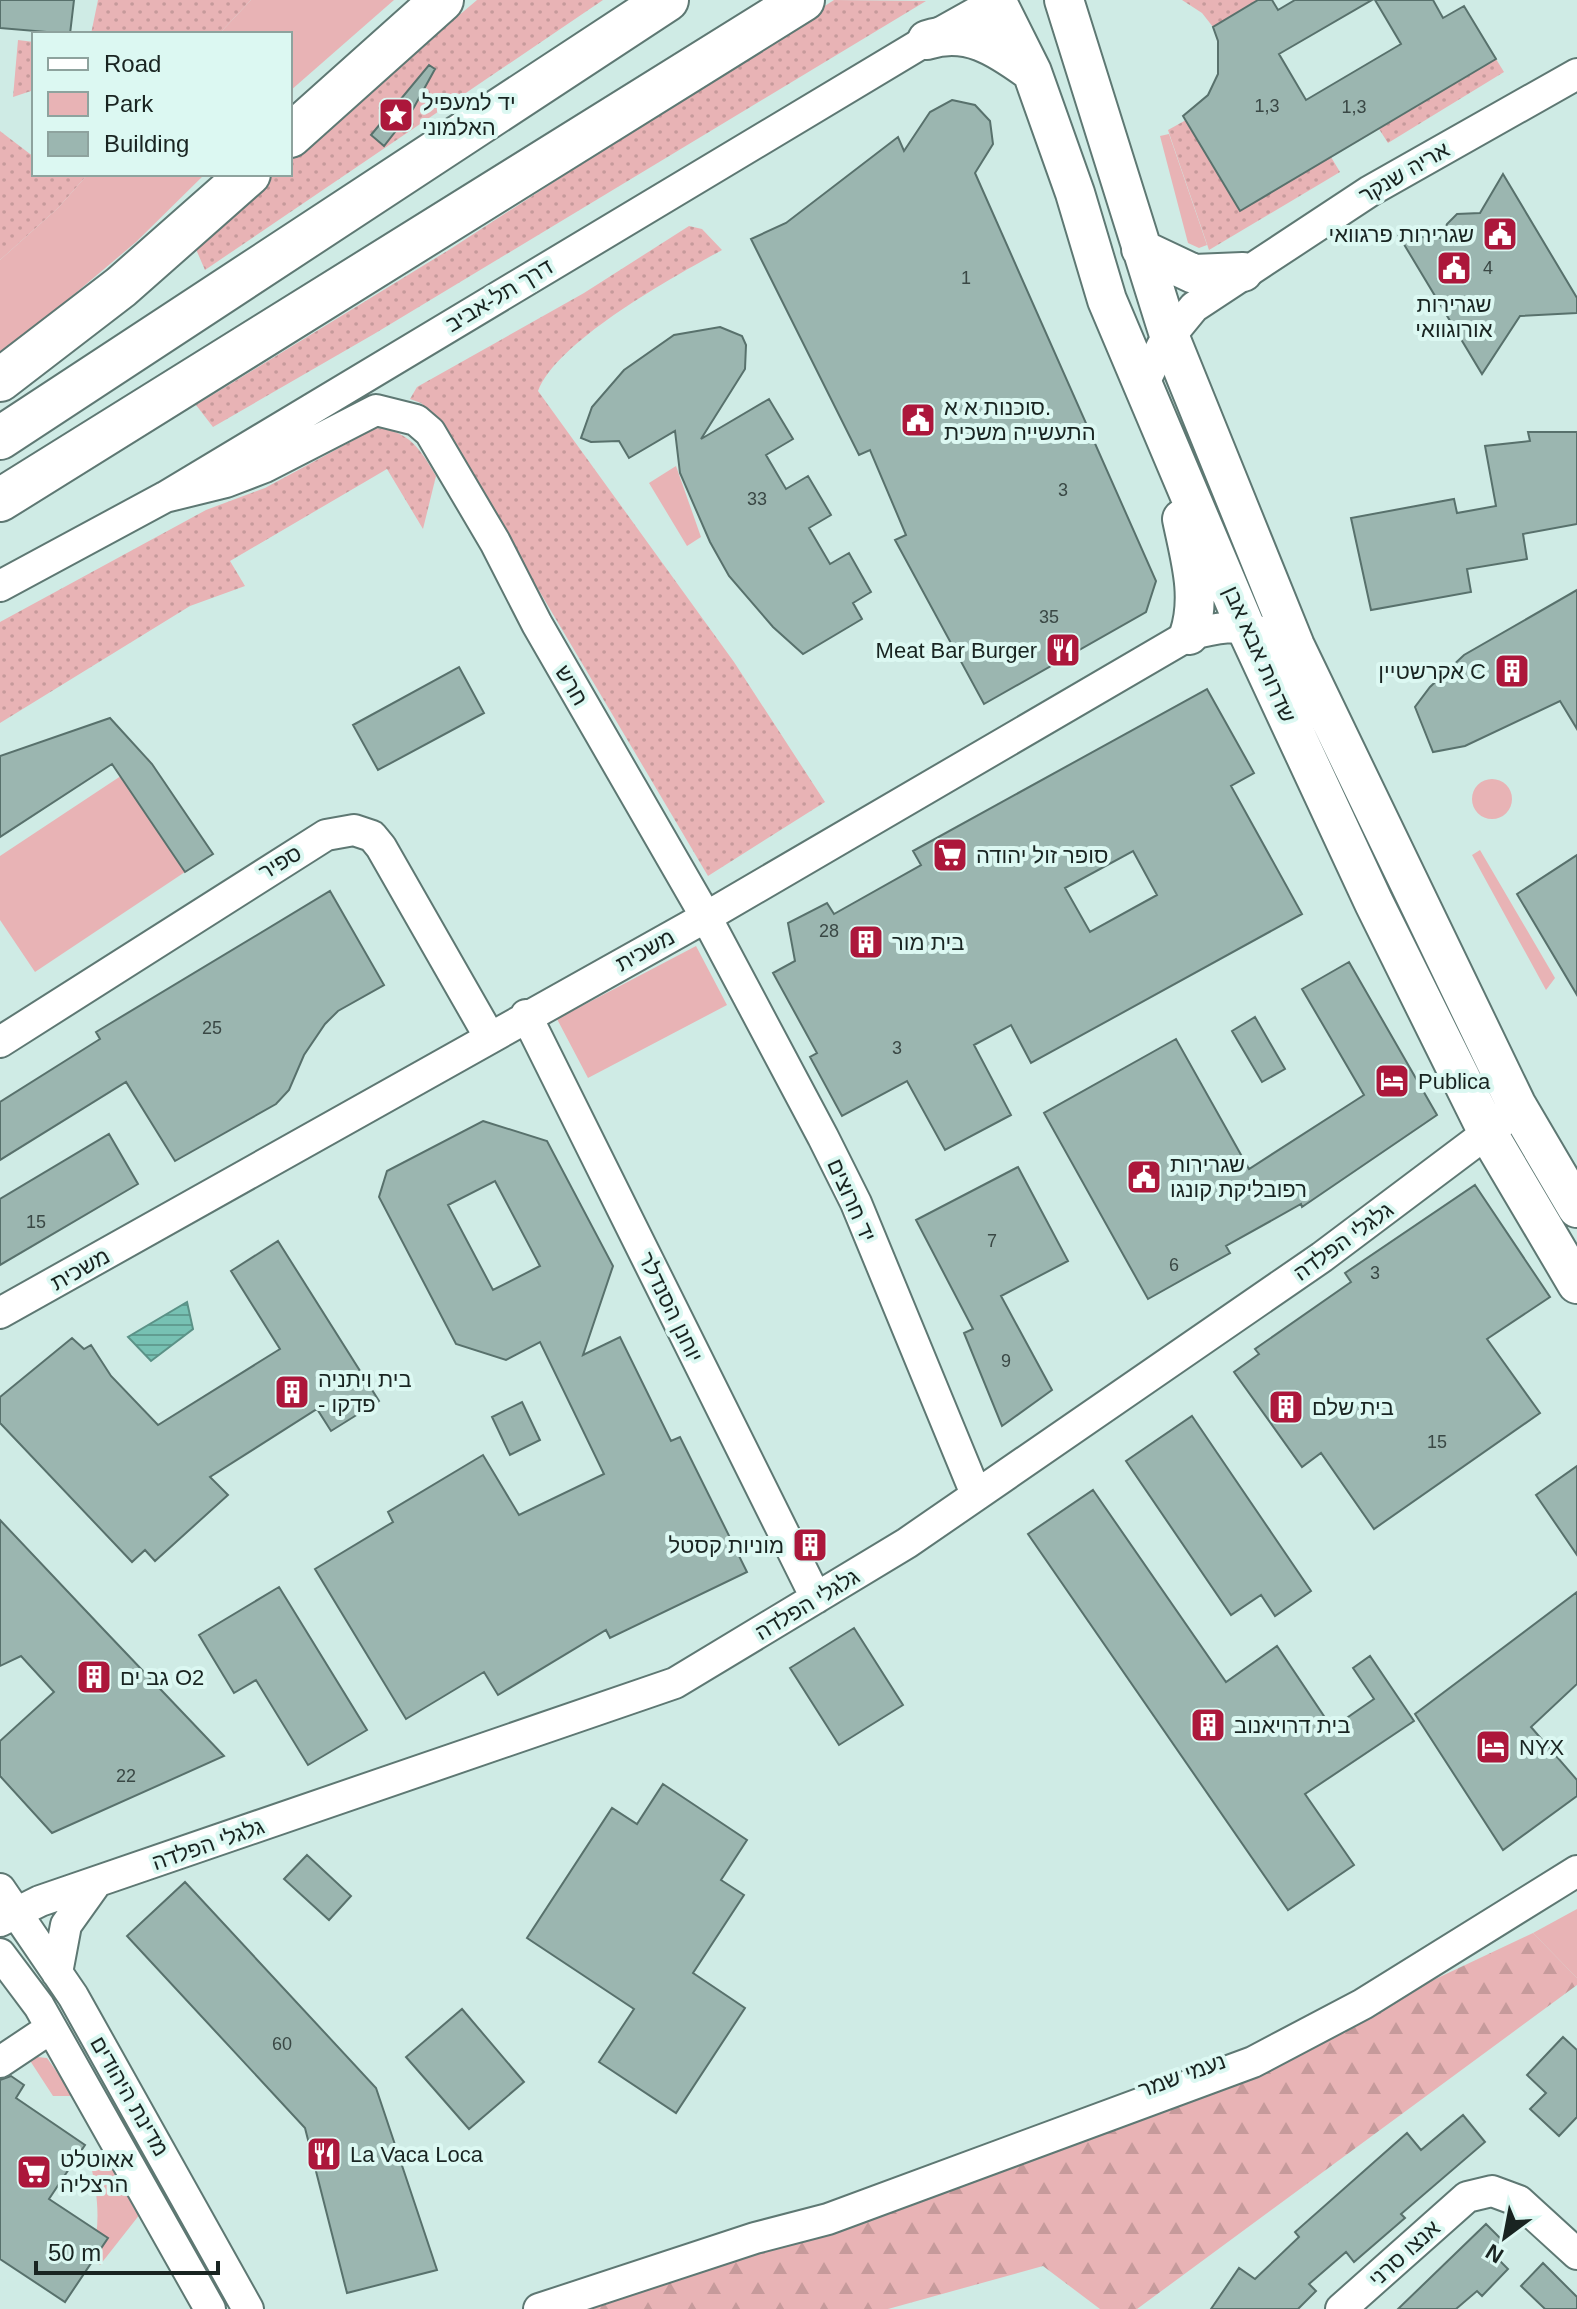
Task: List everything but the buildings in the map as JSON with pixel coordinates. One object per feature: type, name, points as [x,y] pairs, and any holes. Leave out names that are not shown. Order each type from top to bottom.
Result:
[{"type":"highway","points":[[292,134],[442,0]]},
{"type":"highway","points":[[0,438],[667,0]]},
{"type":"highway","points":[[0,500],[803,0]]},
{"type":"highway","points":[[0,380],[121,287],[247,176]]},
{"type":"main road","name":"שדרות אבא אבן","points":[[997,0],[1032,72],[1075,193],[1107,300],[1245,626],[1374,903],[1489,1135],[1577,1284]]},
{"type":"main road","name":"שדרות אבא אבן","points":[[1064,0],[1080,18],[1141,249],[1169,335],[1295,646],[1516,1104],[1577,1208]]},
{"type":"main road","points":[[927,40],[951,34],[965,35],[992,45],[1032,72]]},
{"type":"main road","points":[[1141,249],[1194,274],[1243,272]]},
{"type":"main road","points":[[1167,446],[1195,583],[1196,610],[1189,635]]},
{"type":"street","name":"דרך תל-אביב","points":[[0,586],[165,497],[997,0]]},
{"type":"street","name":"אריה שנקר","points":[[1144,383],[1147,372],[1169,335],[1194,307],[1243,272],[1370,191],[1577,74]]},
{"type":"street","name":"חרש","points":[[165,497],[226,482],[265,467],[376,410],[416,420],[430,432],[442,451],[495,542],[537,624],[706,917]]},
{"type":"street","name":"משכית","points":[[0,1313],[526,1015],[706,917],[1189,635],[1218,627],[1245,626],[1295,646]]},
{"type":"street","name":"ספיר","points":[[0,1042],[256,876],[326,835],[354,830],[372,836],[381,847],[489,1036]]},
{"type":"street","name":"יד חרוצים","points":[[706,917],[856,1203],[976,1494]]},
{"type":"street","name":"יוחנן הסנדלר","points":[[526,1015],[816,1598]]},
{"type":"street","name":"גלגלי הפלדה","points":[[5,1907],[96,1883],[675,1683],[907,1543],[1322,1257],[1489,1135],[1516,1104]]},
{"type":"street","name":"נעמי שמר","points":[[539,2309],[755,2238],[1244,2052],[1354,1993],[1577,1849]]},
{"type":"street","name":"נעמי שמר","points":[[755,2238],[828,2219],[1253,2062],[1363,2004],[1577,1871]]},
{"type":"street","points":[[57,1973],[66,1925],[96,1883]]},
{"type":"street","name":"מדינת היהודים","points":[[5,1907],[57,1973],[172,2169],[248,2309]]},
{"type":"street","name":"מדינת היהודים","points":[[0,1954],[51,2028],[210,2309]]},
{"type":"street","points":[[0,2062],[51,2028]]},
{"type":"street","name":"אנצו סרני","points":[[1341,2309],[1467,2197],[1492,2191],[1519,2201],[1577,2254]]},
{"type":"green space","points":[[98,0],[251,0],[221,32],[91,32]]},
{"type":"green space","points":[[251,0],[394,0],[292,89],[292,32],[221,32]]},
{"type":"green space","points":[[477,0],[603,0],[205,270],[195,247],[272,176],[292,176],[292,157]]},
{"type":"green space","points":[[834,0],[926,1],[374,334],[213,427],[196,405],[452,248]]},
{"type":"green space","points":[[1182,0],[1258,0],[1213,27],[1202,13]]},
{"type":"green space","points":[[18,40],[32,42],[32,91],[13,97]]},
{"type":"green space","points":[[1496,59],[1504,72],[1388,143],[1379,129]]},
{"type":"green space","points":[[1186,120],[1240,211],[1331,157],[1340,172],[1209,250],[1168,130]]},
{"type":"green space","points":[[0,131],[32,155],[32,176],[86,176],[58,208],[0,260]]},
{"type":"green space","points":[[1169,134],[1207,245],[1199,248],[1188,243],[1160,136]]},
{"type":"green space","points":[[86,176],[203,176],[136,242],[0,357],[0,260],[58,208]]},
{"type":"green space","points":[[689,226],[702,229],[722,250],[648,293],[592,331],[550,371],[538,391],[734,662],[825,802],[708,876],[438,420],[421,403],[410,399],[417,387],[584,293]]},
{"type":"green space","points":[[376,428],[406,437],[436,476],[423,529],[387,469],[230,561],[245,586],[190,606],[0,723],[0,622],[206,510],[265,488]]},
{"type":"green space","points":[[676,466],[701,537],[687,546],[649,483]]},
{"type":"green space","points":[[148,758],[155,767],[127,786],[185,872],[35,972],[0,920],[0,856]]},
{"type":"green space","points":[[1492,779],[1506,785],[1512,799],[1506,813],[1492,819],[1478,813],[1472,799],[1478,785]]},
{"type":"green space","points":[[1480,850],[1555,978],[1546,990],[1472,855]]},
{"type":"green space","points":[[696,946],[727,1005],[588,1078],[557,1019]]},
{"type":"green space","points":[[1577,1909],[1577,1978],[1533,1933]]},
{"type":"green space","points":[[1533,1933],[1577,1978],[1577,1985],[1137,2309],[1100,2309],[1043,2266],[888,2309],[572,2309],[1249,2067]]},
{"type":"green space","points":[[27,2056],[47,2058],[74,2096],[53,2096]]},
{"type":"green space","points":[[90,2162],[120,2171],[144,2209],[100,2265],[92,2256],[97,2232],[97,2209]]},
{"type":"shaded area","points":[[187,1302],[193,1329],[151,1361],[128,1337]]},
{"type":"place","name":"יד למעפיל האלמוני","points":[[396,115]]},
{"type":"place","name":"שגרירות פרגוואי","points":[[1500,234]]},
{"type":"place","name":"שגרירות אורוגוואי","points":[[1454,268]]},
{"type":"place","name":"סוכנות א א. התעשייה משכית","points":[[918,420]]},
{"type":"place","name":"Meat Bar Burger","points":[[1063,650]]},
{"type":"place","name":"אקרשטיין C","points":[[1512,671]]},
{"type":"place","name":"סופר זול יהודה","points":[[950,855]]},
{"type":"place","name":"בית מור","points":[[866,942]]},
{"type":"place","name":"Publica","points":[[1392,1081]]},
{"type":"place","name":"שגרירות רפובליקת קונגו","points":[[1144,1177]]},
{"type":"place","name":"בית ויתניה - פדקו","points":[[292,1392]]},
{"type":"place","name":"בית שלם","points":[[1286,1407]]},
{"type":"place","name":"מוניות קסטל","points":[[810,1545]]},
{"type":"place","name":"גב ים O2","points":[[94,1677]]},
{"type":"place","name":"בית דרויאנוב","points":[[1208,1725]]},
{"type":"place","name":"NYX","points":[[1493,1747]]},
{"type":"place","name":"La Vaca Loca","points":[[324,2154]]},
{"type":"place","name":"אאוטלט הרצליה","points":[[34,2172]]}]
